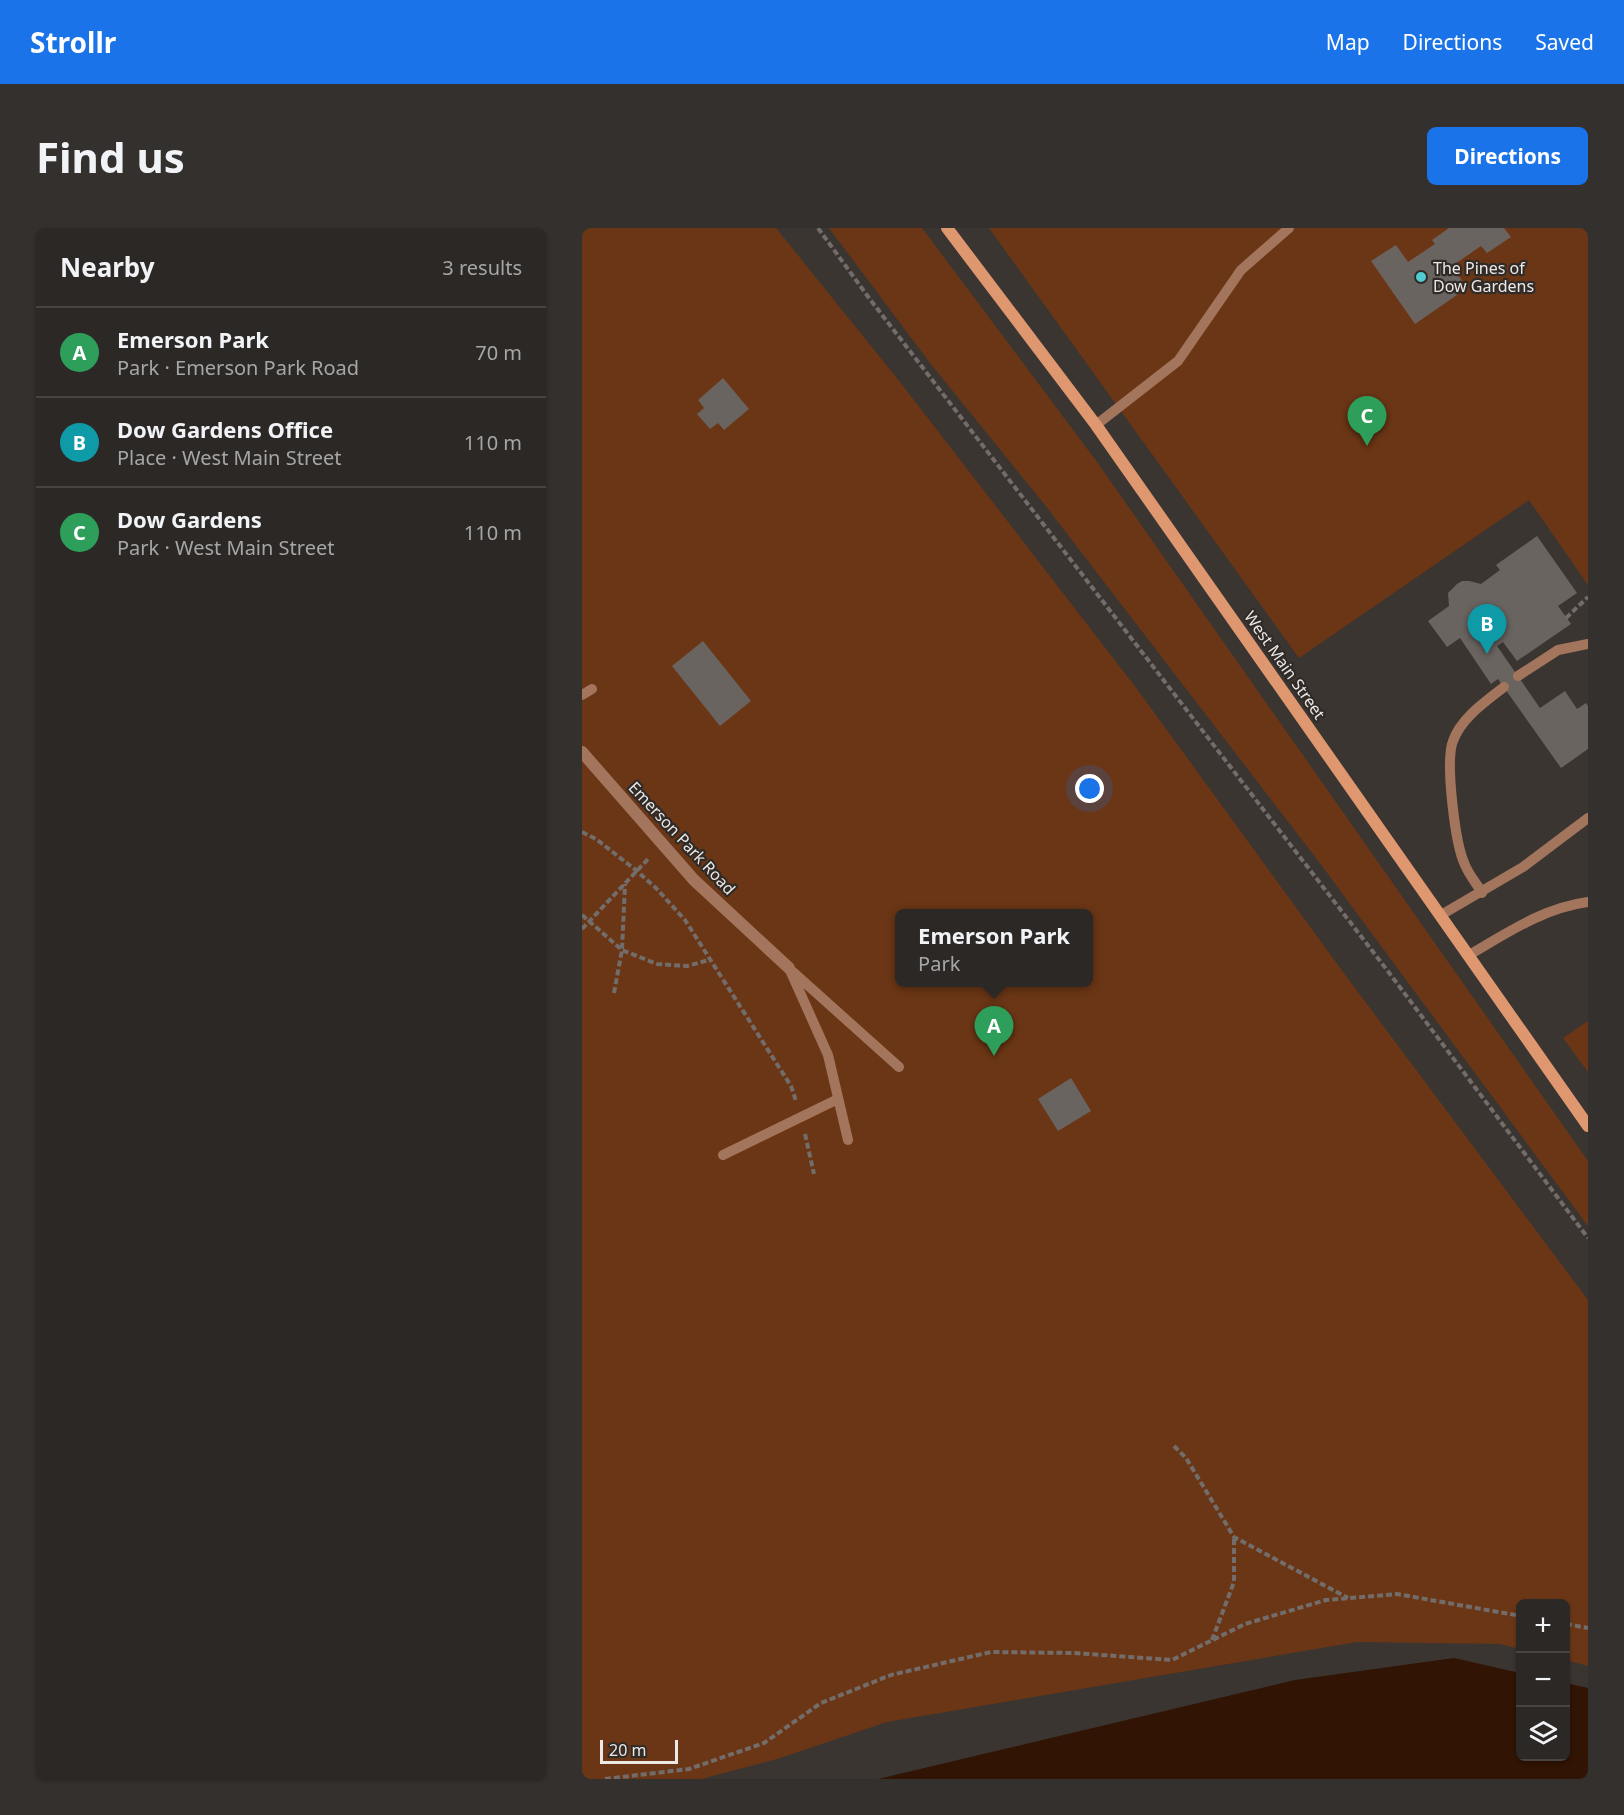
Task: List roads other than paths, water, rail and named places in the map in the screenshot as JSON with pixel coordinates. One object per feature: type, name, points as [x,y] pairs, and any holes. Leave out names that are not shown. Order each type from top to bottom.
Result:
[{"type":"street","name":"West Main Street","points":[[947,228],[1096,425],[1588,1126]]},
{"type":"street","name":"Emerson Park Road","points":[[582,752],[694,880],[789,968]]},
{"type":"lane","points":[[1096,425],[1178,361],[1241,270],[1289,228]]},
{"type":"lane","points":[[1518,676],[1558,650],[1588,644]]},
{"type":"lane","points":[[1482,893],[1465,865],[1459,847],[1450,759],[1453,741],[1463,723],[1504,687]]},
{"type":"lane","points":[[582,695],[592,689]]},
{"type":"lane","points":[[1441,915],[1523,867],[1588,819]]},
{"type":"lane","points":[[1469,955],[1533,918],[1570,904],[1588,902]]},
{"type":"lane","points":[[789,968],[899,1067]]},
{"type":"lane","points":[[789,968],[828,1055],[848,1140]]},
{"type":"lane","points":[[723,1155],[838,1099]]},
{"type":"place","name":"The Pines of Dow Gardens","points":[[1421,277]]},
{"type":"place","name":"Dow Gardens","points":[[1367,446]]},
{"type":"place","name":"Dow Gardens Office","points":[[1487,654]]},
{"type":"place","name":"Emerson Park","points":[[994,1056]]}]
